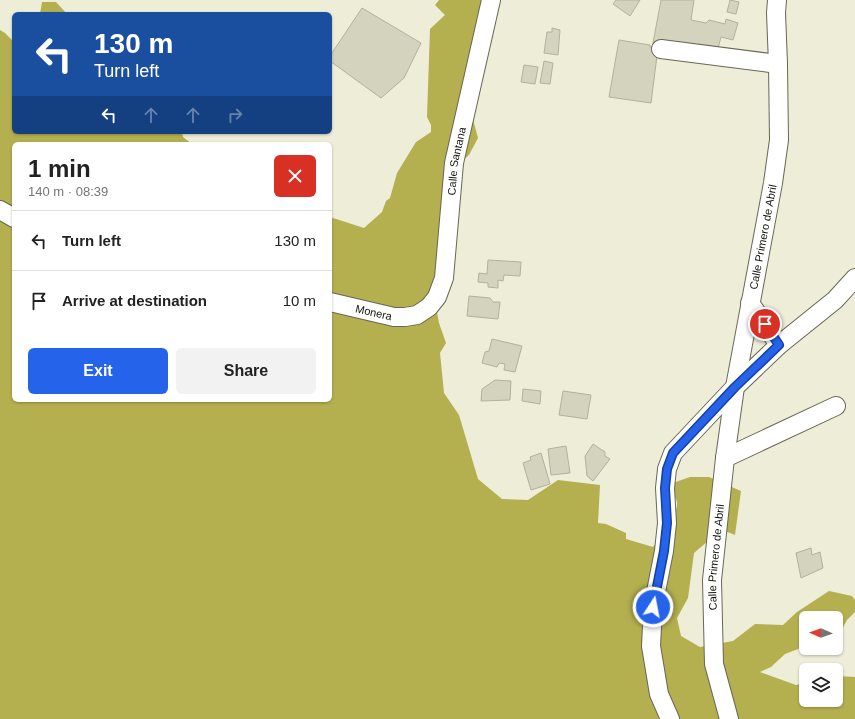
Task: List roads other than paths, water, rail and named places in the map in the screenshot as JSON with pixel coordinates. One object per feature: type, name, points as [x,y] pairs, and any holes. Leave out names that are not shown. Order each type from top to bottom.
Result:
[{"type":"street","name":"Calle Santana","points":[[417,315],[429,307],[437,297],[444,278],[454,163],[491,0]]},
{"type":"street","name":"Calle Primero de Abril","points":[[729,719],[714,664],[712,580],[725,458],[735,387],[773,182],[779,140],[777,0]]},
{"type":"street","points":[[660,49],[778,64]]},
{"type":"street","points":[[0,210],[12,217]]},
{"type":"street","points":[[670,719],[659,694],[651,646],[653,607],[664,551],[667,523],[665,488],[667,469],[673,453],[735,387],[779,345],[835,300],[855,278]]},
{"type":"street","name":"Monera","points":[[332,302],[394,317],[417,315]]},
{"type":"street","points":[[750,303],[779,345]]},
{"type":"street","points":[[725,458],[836,406]]}]
